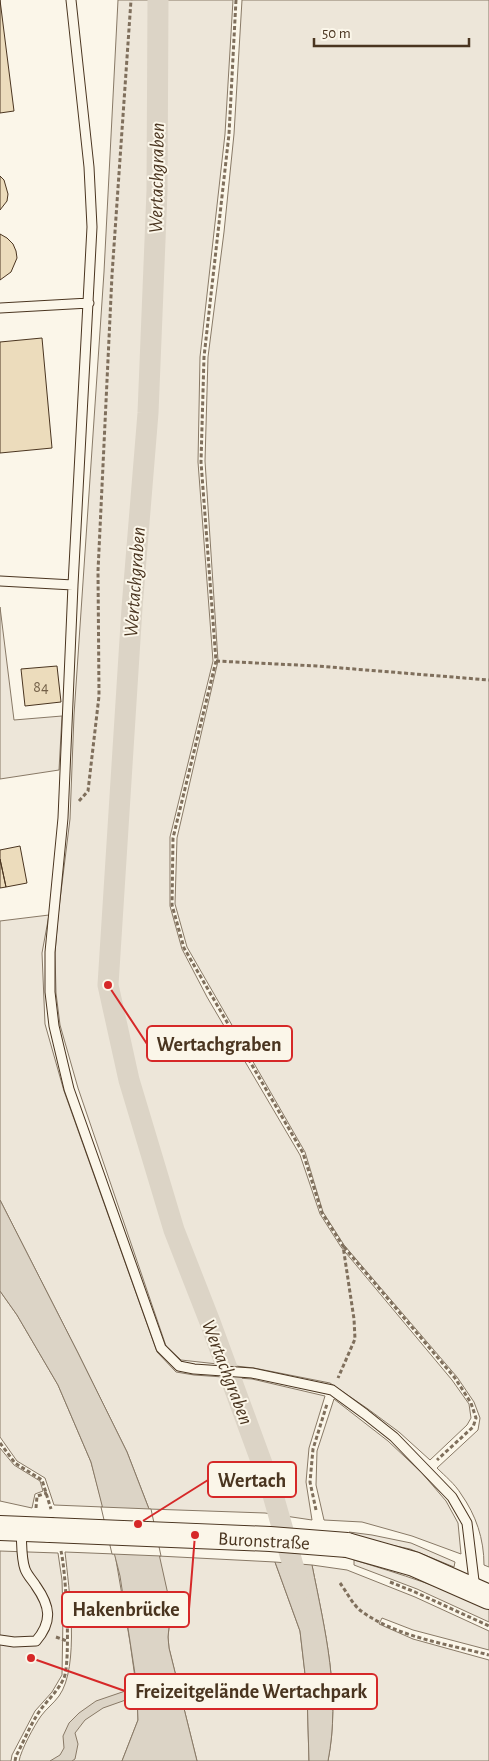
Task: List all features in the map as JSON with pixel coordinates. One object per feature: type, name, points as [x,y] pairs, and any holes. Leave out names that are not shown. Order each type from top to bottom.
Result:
[{"type":"street","name":"Buronstraße","points":[[10,1528],[270,1539],[347,1545],[414,1564],[482,1593]]},
{"type":"lane","points":[[71,0],[90,167],[92,228],[63,818],[50,952],[50,992],[54,1026],[68,1088],[161,1348],[179,1366],[252,1373],[332,1390],[365,1414],[394,1437],[452,1497],[467,1523],[482,1593]]},
{"type":"lane","points":[[0,308],[89,303]]},
{"type":"lane","points":[[0,581],[73,585]]},
{"type":"lane","points":[[0,1640],[36,1642],[43,1633],[48,1620],[48,1609],[41,1592],[25,1570],[10,1528]]},
{"type":"path","points":[[63,818],[88,791],[99,696],[98,571],[112,275],[131,0]]},
{"type":"path","points":[[236,0],[229,134],[204,357],[201,462],[216,661],[173,838],[172,904],[184,948],[303,1153],[322,1212],[343,1246],[455,1378],[471,1403],[476,1418],[473,1427],[427,1469]]},
{"type":"path","points":[[216,661],[317,666],[489,680]]},
{"type":"path","points":[[316,1510],[310,1482],[313,1449],[332,1390],[354,1339],[354,1319],[343,1246]]},
{"type":"path","points":[[0,1443],[15,1463],[42,1480],[47,1493],[37,1496],[36,1504]]},
{"type":"path","points":[[15,1761],[38,1714],[56,1692],[65,1675],[67,1642],[65,1579]]},
{"type":"path","points":[[381,1579],[415,1592],[489,1626]]},
{"type":"path","points":[[340,1583],[360,1610],[385,1624],[411,1634],[489,1655]]},
{"type":"shaded area","points":[[118,0],[233,0],[225,134],[200,357],[198,462],[213,661],[170,837],[170,906],[182,949],[207,997],[300,1155],[320,1214],[341,1247],[452,1380],[469,1404],[471,1418],[467,1425],[430,1460],[399,1432],[330,1383],[254,1368],[181,1360],[166,1346],[78,1088],[60,1025],[56,993],[55,953],[70,819],[74,715],[104,272]]},
{"type":"shaded area","points":[[242,0],[489,0],[489,1567],[484,1565],[481,1537],[471,1510],[456,1487],[437,1468],[478,1430],[480,1418],[474,1402],[457,1377],[344,1245],[323,1212],[305,1152],[187,947],[175,904],[177,838],[218,661],[205,461],[208,357],[234,134]]},
{"type":"shaded area","points":[[0,607],[14,720],[62,716],[59,770],[0,779]]},
{"type":"shaded area","points":[[49,915],[42,953],[45,1024],[64,1091],[157,1352],[176,1372],[252,1379],[325,1396],[309,1448],[306,1482],[312,1520],[265,1513],[149,1509],[127,1452],[0,1200],[0,921]]},
{"type":"shaded area","points":[[0,1200],[127,1452],[149,1509],[171,1608],[168,1637],[169,1648],[197,1761],[122,1761],[138,1720],[137,1696],[103,1708],[85,1720],[75,1733],[78,1744],[75,1759],[72,1761],[50,1761],[60,1755],[64,1748],[63,1736],[69,1723],[79,1713],[96,1701],[137,1687],[120,1576],[91,1462],[58,1385],[17,1315],[0,1291]]},
{"type":"shaded area","points":[[0,1291],[17,1315],[58,1385],[91,1462],[103,1507],[54,1505],[45,1478],[17,1461],[0,1437]]},
{"type":"shaded area","points":[[334,1399],[388,1441],[422,1473],[446,1501],[458,1523],[461,1554],[412,1536],[362,1522],[324,1520],[316,1485],[317,1451]]},
{"type":"shaded area","points":[[0,1448],[14,1465],[40,1481],[43,1491],[35,1494],[32,1508],[0,1501]]},
{"type":"shaded area","points":[[349,1532],[411,1543],[455,1562],[454,1567],[410,1549],[372,1541],[349,1539]]},
{"type":"shaded area","points":[[0,1551],[58,1553],[62,1580],[62,1675],[52,1692],[35,1711],[12,1755],[11,1761],[0,1761]]},
{"type":"shaded area","points":[[65,1552],[115,1554],[137,1692],[138,1720],[122,1761],[19,1761],[38,1720],[59,1696],[65,1683],[69,1666],[71,1627]]},
{"type":"shaded area","points":[[158,1556],[275,1562],[300,1631],[307,1691],[309,1761],[197,1761],[169,1648],[168,1637],[171,1608]]},
{"type":"shaded area","points":[[354,1560],[423,1582],[473,1601],[489,1609],[489,1622],[417,1589],[354,1565]]},
{"type":"shaded area","points":[[275,1562],[312,1565],[326,1638],[332,1687],[332,1736],[328,1761],[309,1761],[307,1691],[300,1631]]},
{"type":"shaded area","points":[[312,1565],[347,1570],[415,1597],[489,1631],[489,1650],[413,1630],[382,1618],[379,1624],[413,1639],[489,1660],[489,1761],[328,1761],[332,1736],[332,1687],[326,1638]]},
{"type":"pier","points":[[101,1507],[151,1509],[161,1556],[112,1554]]},
{"type":"building","points":[[0,0],[14,111],[0,113]]},
{"type":"building","points":[[0,176],[4,180],[8,194],[7,201],[0,210]]},
{"type":"building","points":[[0,234],[13,244],[17,258],[11,272],[0,280]]},
{"type":"building","points":[[42,338],[52,448],[0,453],[0,342]]},
{"type":"building","points":[[57,666],[61,702],[25,706],[21,669]]},
{"type":"building","points":[[20,846],[27,883],[6,887],[0,850]]},
{"type":"building","points":[[0,859],[6,887],[0,888]]},
{"type":"waterway","name":"Wertachgraben","points":[[158,0],[157,191],[148,413],[132,608],[108,985],[129,1080],[174,1230],[271,1488],[300,1590]]},
{"type":"place","name":"Wertachgraben","points":[[108,985]]},
{"type":"place","name":"Wertach","points":[[138,1524]]},
{"type":"place","name":"Hakenbrücke","points":[[195,1535]]},
{"type":"place","name":"Freizeitgelände Wertachpark","points":[[31,1658]]}]
